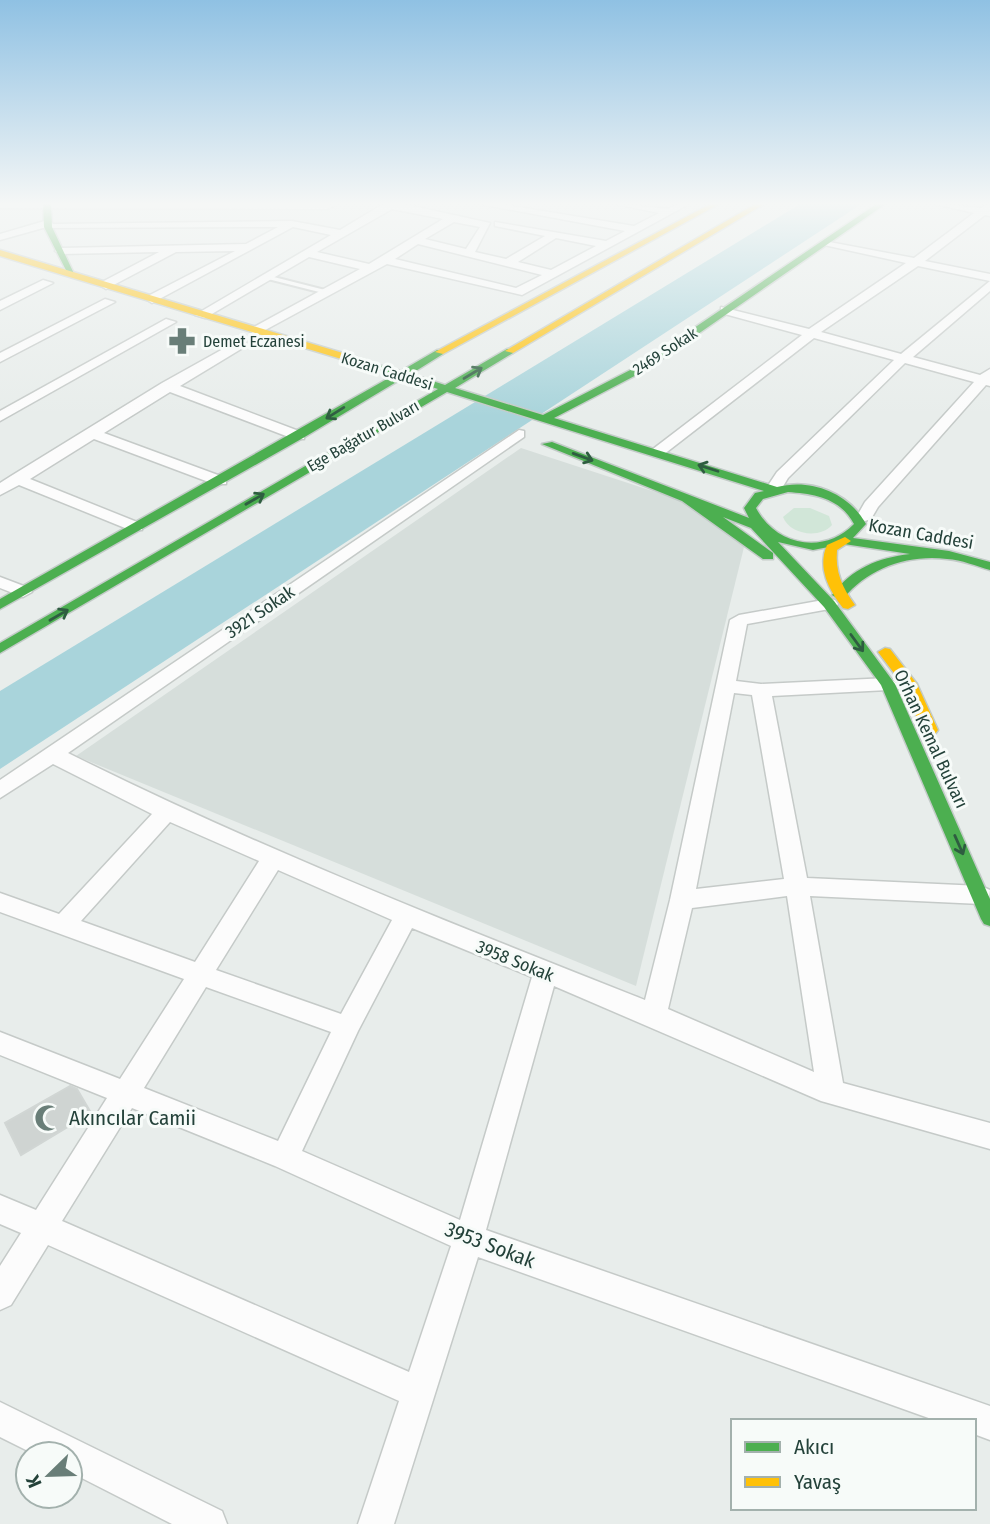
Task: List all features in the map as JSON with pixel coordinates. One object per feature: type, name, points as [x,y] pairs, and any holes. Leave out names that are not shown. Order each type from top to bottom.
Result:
[{"type":"main road","name":"Kozan Caddesi","points":[[33,274],[107,294],[170,322],[208,334],[399,374],[658,452],[773,490],[819,491],[842,500],[867,517]]},
{"type":"main road","name":"Kozan Caddesi","points":[[45,274],[107,294],[152,299],[201,315],[250,341]]},
{"type":"main road","points":[[55,279],[56,274]]},
{"type":"main road","name":"Ege Bağatur Bulvarı","points":[[0,605],[299,436],[369,385],[399,374],[585,274]]},
{"type":"main road","name":"Ege Bağatur Bulvarı","points":[[0,649],[642,274]]},
{"type":"main road","name":"2469 Sokak","points":[[544,419],[642,368],[780,274]]},
{"type":"main road","name":"Kozan Caddesi","points":[[369,385],[440,407]]},
{"type":"main road","points":[[493,425],[654,483],[755,525]]},
{"type":"main road","points":[[654,483],[713,515],[815,590]]},
{"type":"main road","points":[[773,490],[762,493],[750,508],[749,517],[815,590]]},
{"type":"main road","points":[[834,599],[826,567],[831,548],[845,541],[867,517]]},
{"type":"main road","name":"Kozan Caddesi","points":[[755,525],[785,541],[809,545],[845,541],[949,555],[990,566]]},
{"type":"main road","points":[[834,599],[852,578],[878,563],[908,556],[949,555]]},
{"type":"main road","name":"Orhan Kemal Bulvarı","points":[[815,590],[834,599],[910,684],[937,746]]},
{"type":"main road","name":"Orhan Kemal Bulvarı","points":[[834,599],[888,684],[990,919]]},
{"type":"street","points":[[0,358],[137,274]]},
{"type":"street","points":[[152,299],[197,274]]},
{"type":"street","points":[[201,315],[272,274]]},
{"type":"street","points":[[0,490],[167,386],[250,341],[359,274]]},
{"type":"street","points":[[444,274],[518,292],[553,274]]},
{"type":"street","points":[[658,452],[812,333],[898,274]]},
{"type":"street","points":[[972,274],[990,278]]},
{"type":"street","points":[[0,306],[55,279]]},
{"type":"street","points":[[773,490],[782,475],[901,360],[990,285]]},
{"type":"street","points":[[725,310],[901,360],[987,378]]},
{"type":"street","points":[[0,416],[170,322]]},
{"type":"street","points":[[867,517],[871,505],[987,378]]},
{"type":"street","points":[[167,386],[299,436]]},
{"type":"street","points":[[93,434],[220,481]]},
{"type":"street","name":"3921 Sokak","points":[[0,790],[519,434]]},
{"type":"street","points":[[17,479],[136,527]]},
{"type":"street","points":[[0,582],[23,592]]},
{"type":"street","points":[[654,1015],[682,900],[739,620],[834,599]]},
{"type":"street","points":[[727,685],[761,690],[888,684]]},
{"type":"street","points":[[761,690],[831,1092]]},
{"type":"street","name":"3958 Sokak","points":[[52,754],[167,812],[406,916],[545,974],[654,1015],[831,1092],[990,1136]]},
{"type":"street","points":[[63,925],[167,812]]},
{"type":"street","points":[[0,1294],[203,975],[273,858]]},
{"type":"street","points":[[682,900],[797,886],[981,895]]},
{"type":"street","points":[[0,902],[346,1027]]},
{"type":"street","points":[[285,1157],[346,1027],[406,916]]},
{"type":"street","points":[[376,1524],[469,1239],[545,974]]},
{"type":"street","name":"3953 Sokak","points":[[0,1043],[285,1157],[469,1239],[990,1423]]},
{"type":"street","points":[[0,1209],[419,1393]]},
{"type":"street","points":[[0,1419],[209,1524]]},
{"type":"lane","points":[[266,278],[327,292]]},
{"type":"shaded area","points":[[521,448],[683,501],[745,543],[636,986],[76,756]]},
{"type":"green space","points":[[794,508],[810,508],[829,516],[832,525],[820,532],[798,531],[783,517]]},
{"type":"water","points":[[685,274],[755,274],[0,769],[0,691]]},
{"type":"building","name":"Akıncılar Camii","points":[[70,1086],[77,1089],[91,1113],[21,1155],[5,1123]]},
{"type":"traffic: fast","points":[[544,419],[642,368],[779,274]]},
{"type":"traffic: fast","points":[[0,649],[510,351]]},
{"type":"traffic: fast","points":[[0,605],[299,436],[440,352]]},
{"type":"traffic: fast","points":[[362,362],[773,490]]},
{"type":"traffic: fast","points":[[548,444],[755,525]]},
{"type":"traffic: fast","points":[[788,488],[821,492],[839,500],[860,524],[842,541],[826,545],[787,542],[764,529],[750,508],[759,496],[788,488]]},
{"type":"traffic: fast","points":[[688,501],[713,515],[768,556]]},
{"type":"traffic: fast","points":[[755,525],[829,604],[888,684],[990,919]]},
{"type":"traffic: fast","points":[[845,541],[949,555],[990,566]]},
{"type":"traffic: fast","points":[[839,595],[849,583],[872,567],[898,559],[941,555]]},
{"type":"traffic: slow","points":[[70,274],[362,362]]},
{"type":"traffic: slow","points":[[440,352],[585,274]]},
{"type":"traffic: slow","points":[[510,351],[641,274]]},
{"type":"traffic: slow","points":[[845,541],[831,548],[830,565],[838,592],[848,605]]},
{"type":"traffic: slow","points":[[885,652],[910,684],[930,730]]},
{"type":"place","name":"Demet Eczanesi","points":[[182,341]]},
{"type":"place","name":"Akıncılar Camii","points":[[48,1118]]}]
